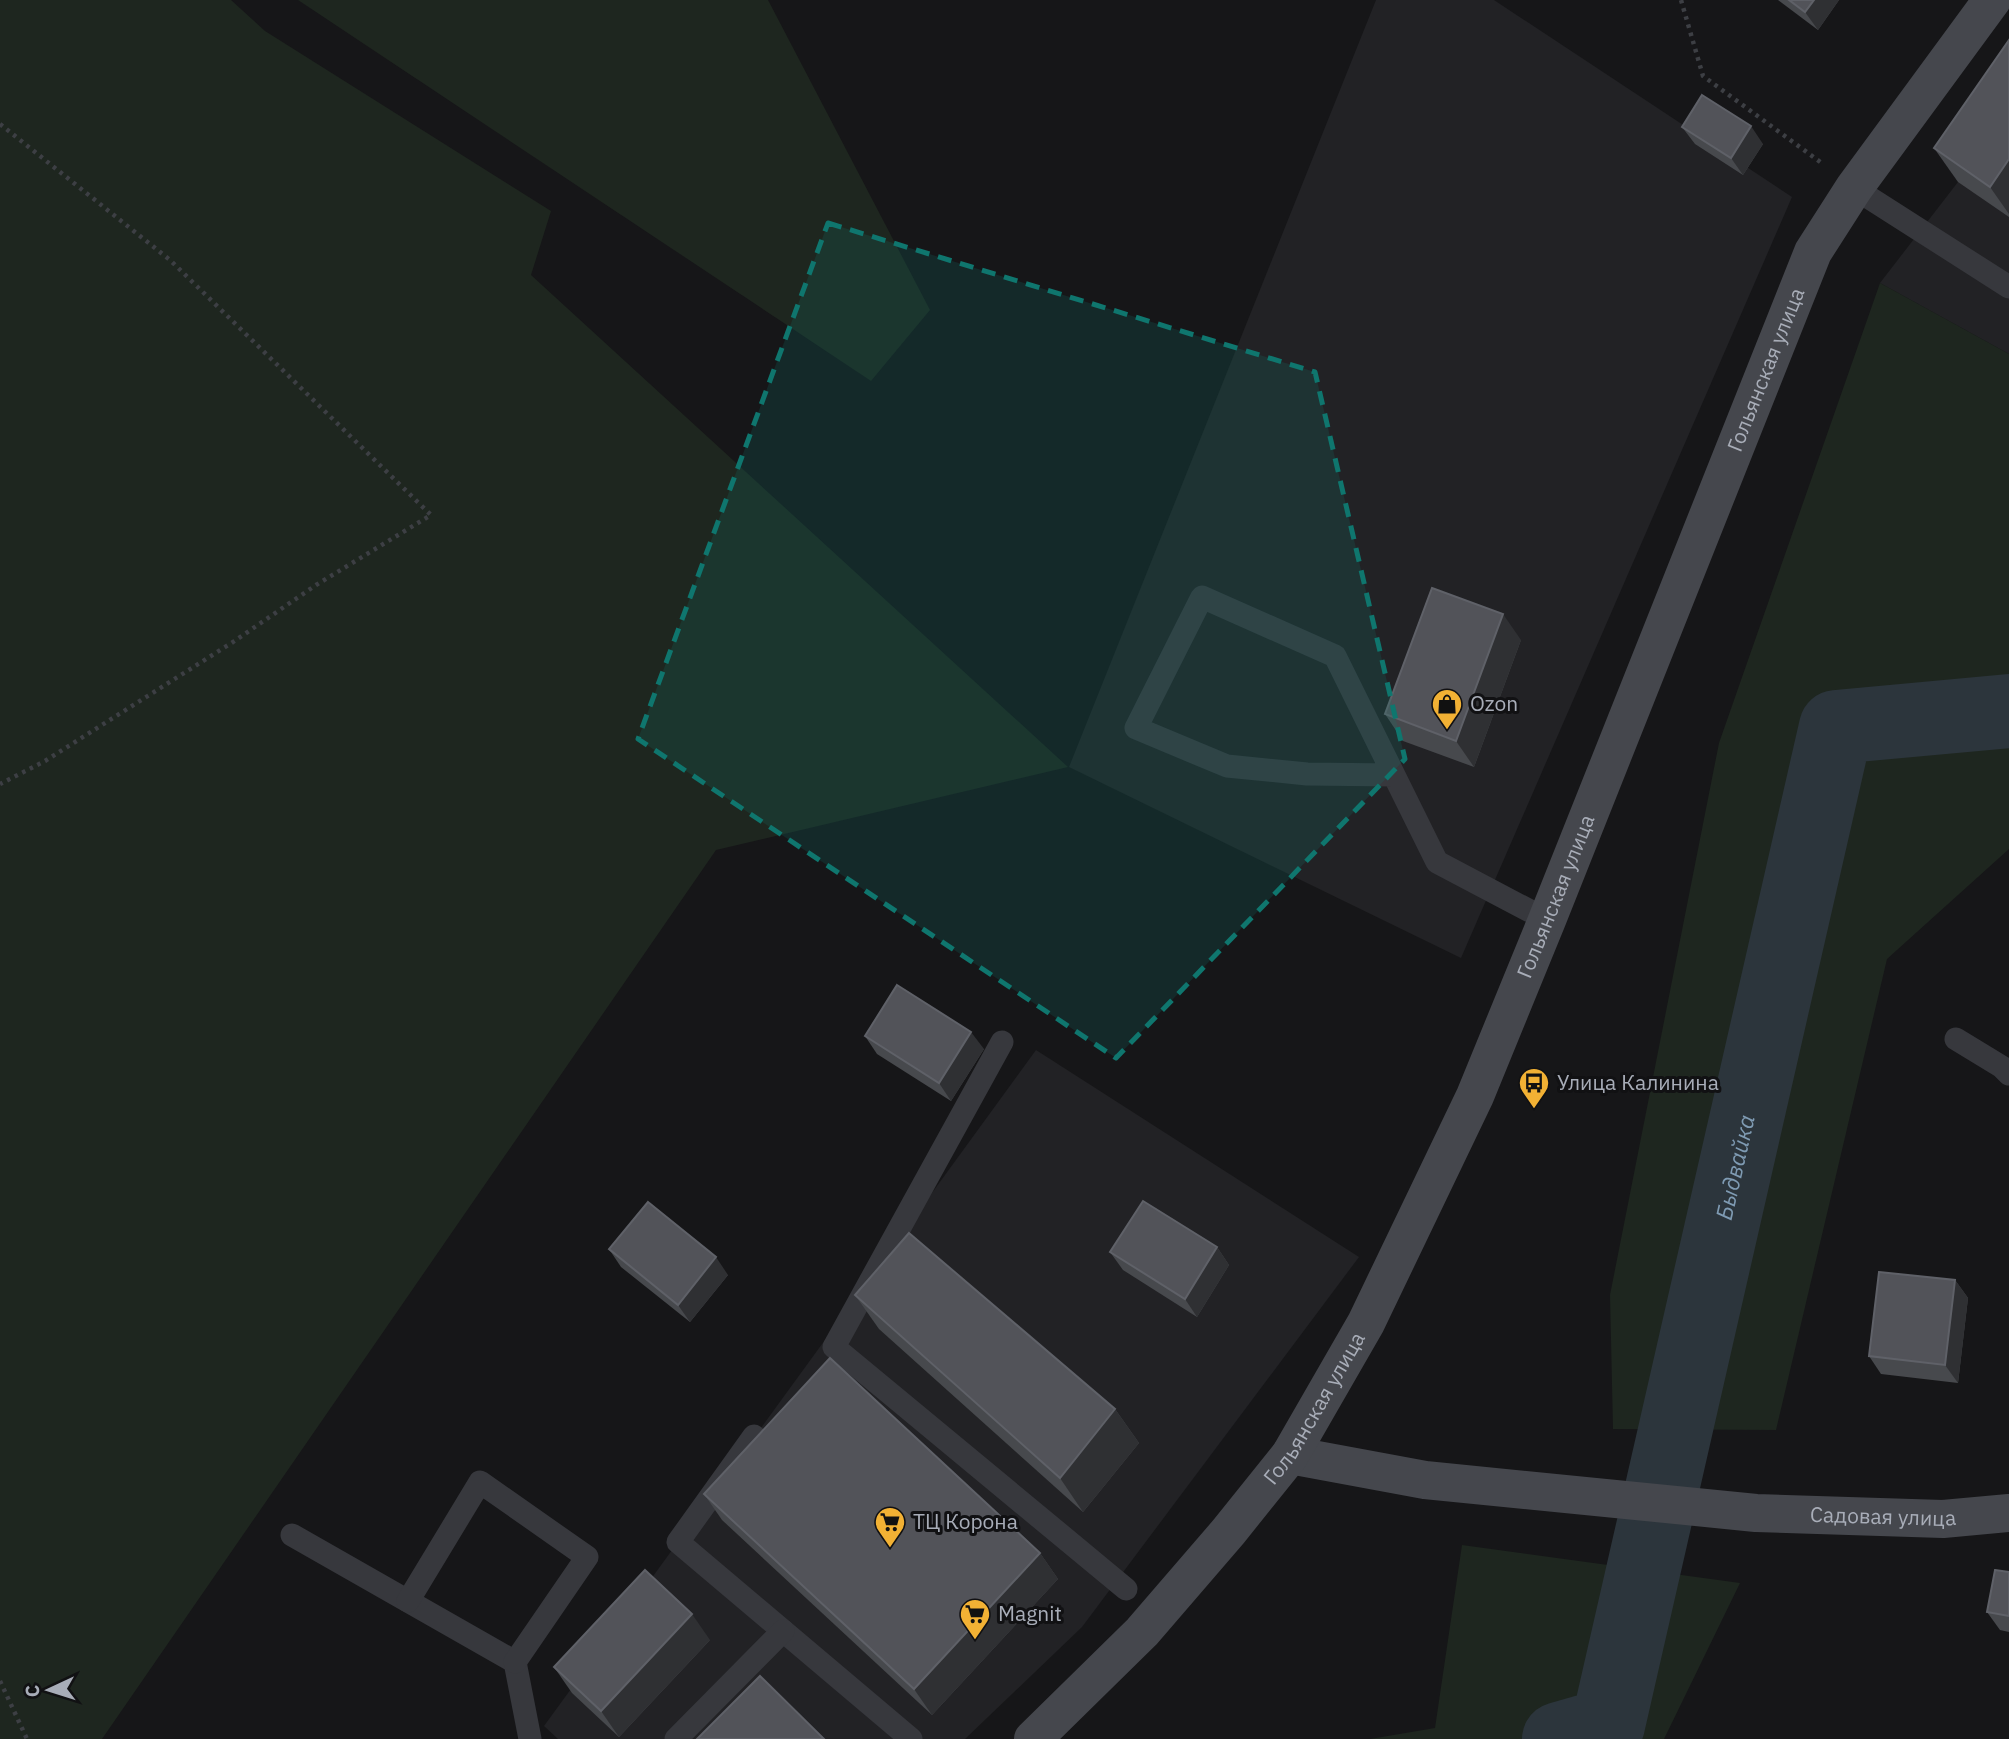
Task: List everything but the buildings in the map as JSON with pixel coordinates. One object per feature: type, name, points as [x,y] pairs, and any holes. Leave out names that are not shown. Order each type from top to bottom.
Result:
[{"type":"main road","name":"Гольянская улица","points":[[1033,1739],[1142,1632],[1290,1455],[1366,1323],[1475,1096],[1813,252],[1854,188],[1992,0]]},
{"type":"main road","name":"Садовая улица","points":[[1290,1455],[1425,1480],[1756,1513],[1943,1519],[2009,1513]]},
{"type":"lane","points":[[1854,188],[2009,288]]},
{"type":"lane","points":[[1394,775],[1307,774],[1227,766],[1136,728],[1202,597],[1335,656],[1394,775],[1437,862],[1547,920]]},
{"type":"lane","points":[[1956,1039],[2003,1067],[2009,1074]]},
{"type":"lane","points":[[1002,1042],[834,1347],[1126,1588]]},
{"type":"lane","points":[[754,1436],[678,1542],[911,1739]]},
{"type":"lane","points":[[408,1601],[480,1482],[587,1557],[515,1662],[530,1739]]},
{"type":"lane","points":[[292,1535],[515,1662]]},
{"type":"lane","points":[[676,1739],[783,1631]]},
{"type":"path","points":[[1681,0],[1703,76],[1854,188]]},
{"type":"path","points":[[0,124],[170,260],[431,515],[316,585],[233,642],[45,761],[0,783]]},
{"type":"path","points":[[0,1681],[27,1739]]},
{"type":"highlighted area","points":[[828,223],[1315,372],[1405,759],[1116,1058],[638,739]]},
{"type":"shaded area","points":[[0,0],[231,0],[265,31],[551,211],[531,275],[1068,767],[716,850],[102,1739],[0,1739]]},
{"type":"shaded area","points":[[298,0],[768,0],[930,310],[871,381]]},
{"type":"shaded area","points":[[1376,0],[1494,0],[1792,197],[1461,958],[1069,767]]},
{"type":"shaded area","points":[[2009,108],[2009,354],[1880,283],[1958,182]]},
{"type":"shaded area","points":[[1880,283],[2009,354],[2009,849],[1887,959],[1776,1430],[1613,1429],[1610,1295],[1719,743]]},
{"type":"shaded area","points":[[1036,1050],[1359,1257],[1082,1627],[965,1739],[558,1739],[544,1726]]},
{"type":"shaded area","points":[[1462,1545],[1740,1583],[1664,1739],[1370,1739],[1435,1728]]},
{"type":"waterway","name":"Быдвайка","points":[[1559,1739],[1608,1725],[1836,727],[2009,711]]},
{"type":"place","name":"Ozon","points":[[1447,731]]},
{"type":"place","name":"Улица Калинина","points":[[1534,1110]]},
{"type":"place","name":"ТЦ Корона","points":[[890,1549]]},
{"type":"place","name":"Magnit","points":[[975,1641]]}]
